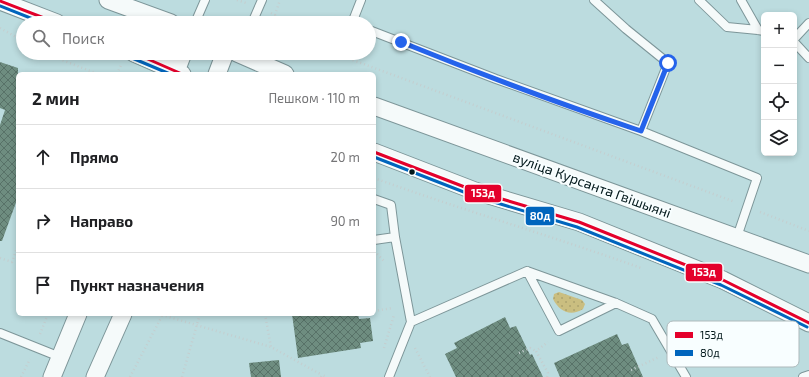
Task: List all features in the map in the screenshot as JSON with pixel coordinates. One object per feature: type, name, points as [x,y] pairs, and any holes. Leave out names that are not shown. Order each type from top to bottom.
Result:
[{"type":"street","points":[[108,0],[152,16]]},
{"type":"street","points":[[0,1],[39,16]]},
{"type":"street","points":[[149,60],[176,72]]},
{"type":"street","points":[[178,72],[181,60]]},
{"type":"street","points":[[218,72],[222,60]]},
{"type":"street","points":[[253,60],[280,72]]},
{"type":"street","name":"вуліца Курсанта Гвішыяні","points":[[376,107],[809,264]]},
{"type":"street","points":[[376,153],[475,191],[579,222],[723,280],[809,323]]},
{"type":"street","points":[[52,377],[77,316]]},
{"type":"street","points":[[95,377],[122,316]]},
{"type":"lane","points":[[198,16],[205,0]]},
{"type":"lane","points":[[255,16],[262,0]]},
{"type":"lane","points":[[355,16],[361,0]]},
{"type":"lane","points":[[594,0],[626,29],[668,63],[641,131]]},
{"type":"lane","points":[[699,0],[727,27],[761,30]]},
{"type":"lane","points":[[741,0],[761,30]]},
{"type":"lane","points":[[797,36],[809,24]]},
{"type":"lane","points":[[376,33],[496,80],[546,96],[592,115],[641,131],[757,178],[737,237]]},
{"type":"lane","points":[[797,45],[809,58]]},
{"type":"lane","points":[[376,200],[391,205],[395,237],[411,322],[388,377]]},
{"type":"lane","points":[[376,240],[395,237]]},
{"type":"lane","points":[[411,322],[528,271],[616,303],[652,319],[667,345]]},
{"type":"lane","points":[[528,271],[559,331],[616,303]]},
{"type":"lane","points":[[0,333],[60,357]]},
{"type":"lane","points":[[680,367],[686,377]]},
{"type":"lane","points":[[803,377],[809,375]]},
{"type":"path","points":[[275,14],[280,0]]},
{"type":"path","points":[[0,28],[16,38]]},
{"type":"path","points":[[62,60],[92,72]]},
{"type":"path","points":[[353,60],[809,231]]},
{"type":"path","points":[[376,179],[570,243],[645,270]]},
{"type":"path","points":[[0,258],[12,262],[16,251]]},
{"type":"path","points":[[376,253],[387,264]]},
{"type":"path","points":[[376,310],[393,308],[395,317],[383,349]]},
{"type":"path","points":[[130,377],[162,316]]},
{"type":"path","points":[[166,316],[271,347],[322,376],[327,377]]},
{"type":"path","points":[[182,377],[199,316]]},
{"type":"path","points":[[265,316],[271,347]]},
{"type":"path","points":[[536,351],[548,342]]},
{"type":"path","points":[[414,346],[430,377]]},
{"type":"path","points":[[519,353],[530,348],[536,351],[548,373],[548,377]]},
{"type":"path","points":[[630,370],[663,355]]},
{"type":"shaded area","points":[[559,292],[582,300],[585,304],[583,309],[569,313],[562,310],[553,299],[554,294]]},
{"type":"building","points":[[0,62],[18,68],[18,72],[16,72],[16,202],[2,241],[0,241],[0,125],[5,110],[0,108]]},
{"type":"building","points":[[292,316],[358,316],[359,319],[370,318],[373,341],[360,343],[361,348],[298,358]]},
{"type":"building","points":[[505,317],[510,328],[516,326],[543,377],[456,377],[445,354],[457,348],[454,343]]},
{"type":"building","points":[[617,334],[622,345],[628,343],[643,377],[560,377],[554,363]]},
{"type":"building","points":[[279,360],[281,377],[251,377],[249,363]]},
{"type":"transit line","name":"153д","points":[[0,1],[39,16]]},
{"type":"transit line","name":"80д","points":[[0,6],[25,16]]},
{"type":"transit line","name":"80д","points":[[137,60],[165,72]]},
{"type":"transit line","name":"153д","points":[[150,60],[177,72]]},
{"type":"transit line","name":"153д","points":[[376,153],[475,191],[579,222],[723,280],[809,323]]},
{"type":"transit line","name":"80д","points":[[376,158],[474,196],[577,227],[721,285],[795,321]]},
{"type":"transit line","name":"80д","points":[[799,323],[807,327]]},
{"type":"route","points":[[401,42],[496,80],[546,96],[592,115],[641,131],[668,63]]}]
